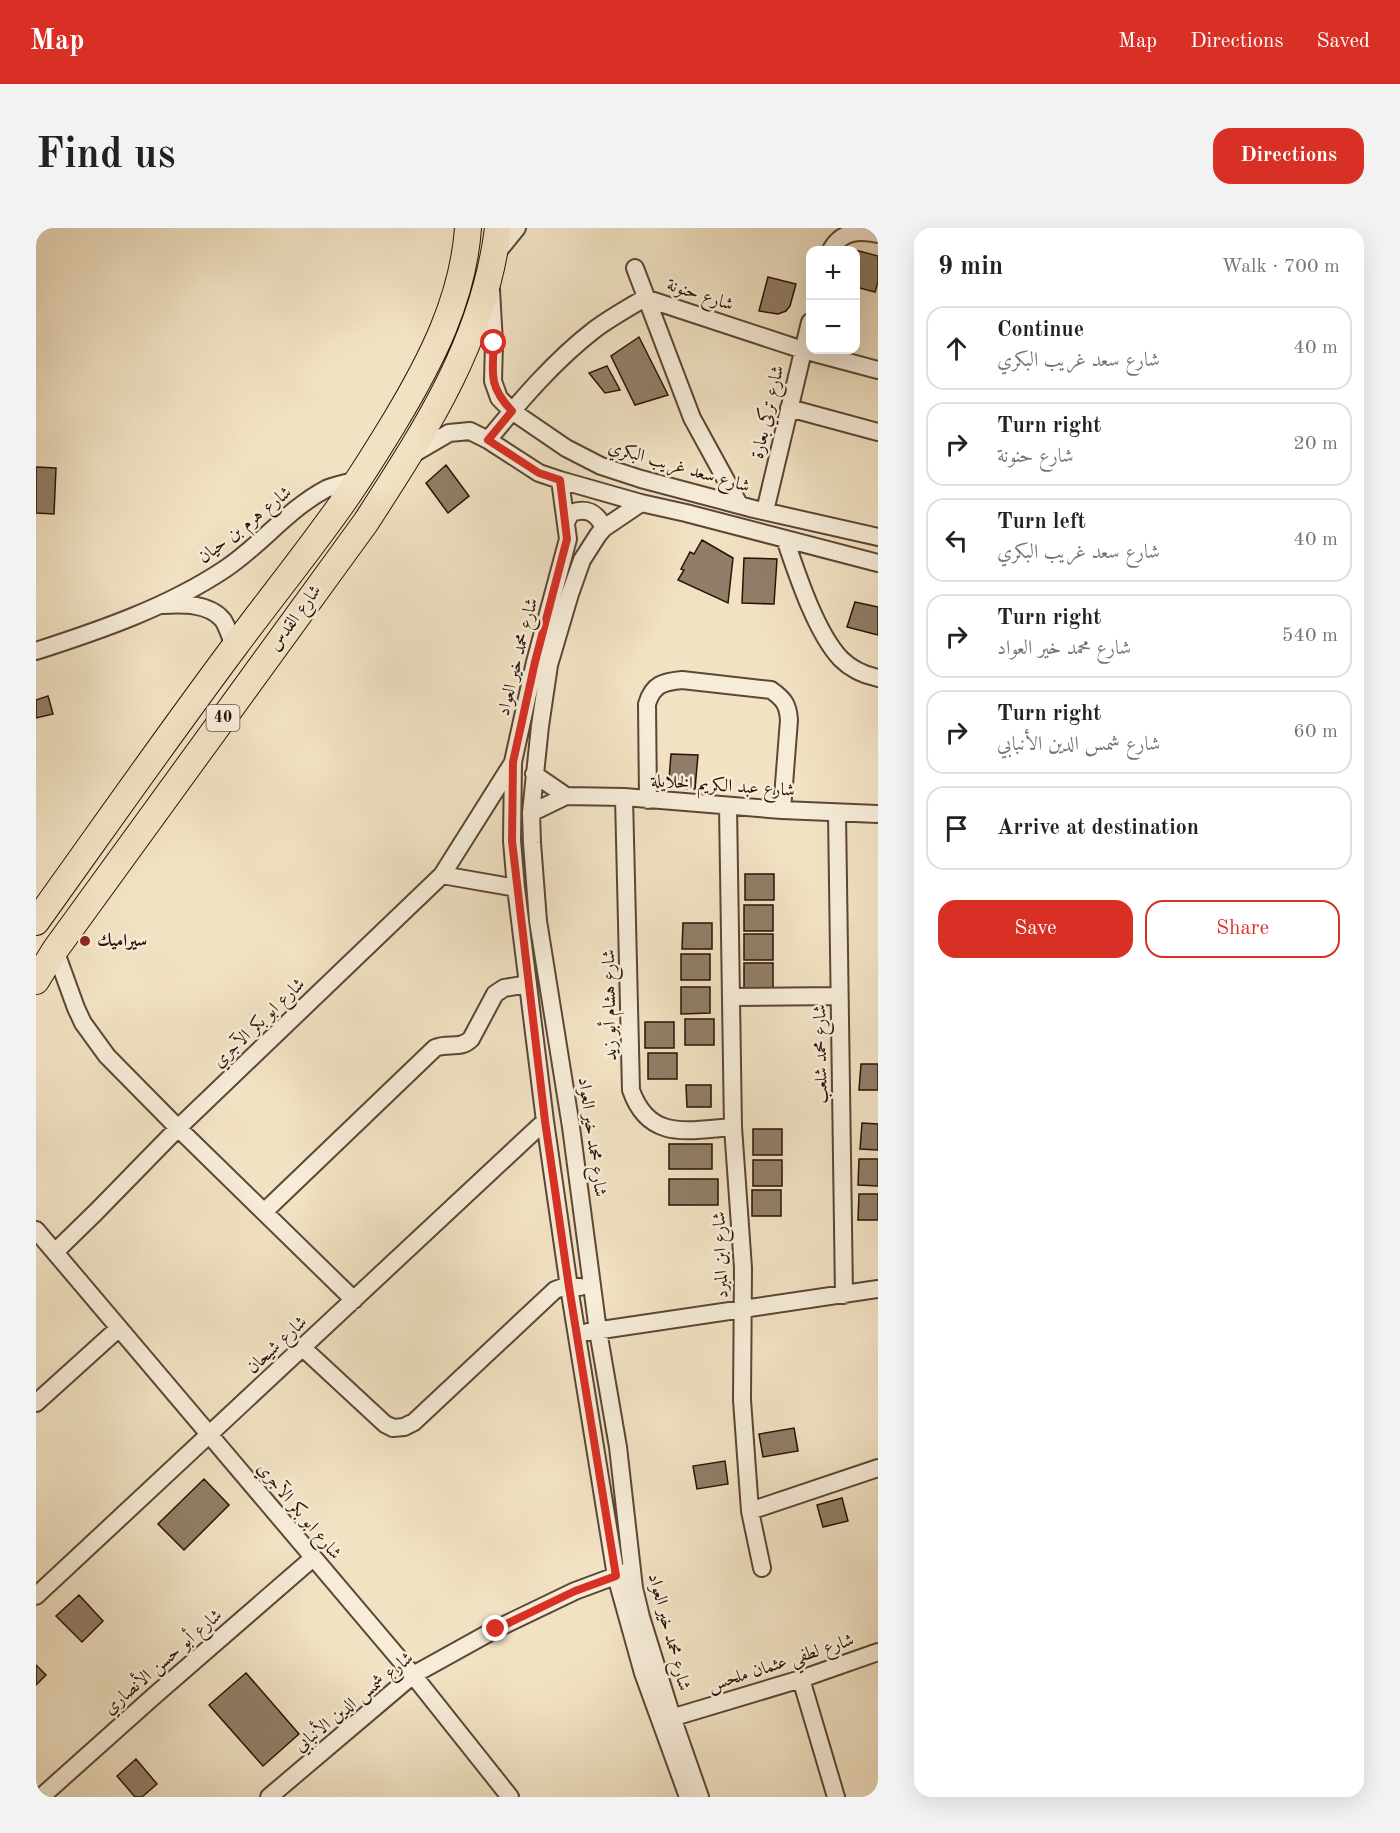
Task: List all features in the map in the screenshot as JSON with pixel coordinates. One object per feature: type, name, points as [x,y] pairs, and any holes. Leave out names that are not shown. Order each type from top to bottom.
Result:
[{"type":"highway","name":"شارع القدس","points":[[36,922],[234,647],[310,548],[357,480],[418,381],[438,342],[452,308],[459,282],[466,251],[468,228]]},
{"type":"highway","name":"شارع القدس","points":[[36,981],[55,950],[366,522],[409,456],[455,374],[471,339],[492,267],[498,228]]},
{"type":"street","points":[[492,267],[517,228]]},
{"type":"street","points":[[834,246],[852,233],[863,231],[878,234]]},
{"type":"street","name":"شارع سعد غريب البكري","points":[[492,267],[493,381],[499,398],[512,411],[566,448],[601,466],[641,479],[765,511],[878,537]]},
{"type":"street","points":[[635,268],[692,418],[739,504]]},
{"type":"street","name":"شارع حنونة","points":[[488,440],[554,367],[594,330],[645,298],[803,350],[878,370]]},
{"type":"street","name":"شارع تركي بعارة","points":[[765,511],[806,338]]},
{"type":"street","points":[[789,408],[878,432]]},
{"type":"street","points":[[409,456],[449,433],[470,431],[539,473],[560,480],[878,563]]},
{"type":"street","name":"شارع هرم بن حيان","points":[[36,651],[159,606],[227,568],[301,505],[328,488],[357,480]]},
{"type":"street","name":"شارع محمد خير العواد","points":[[560,480],[567,539],[535,662],[513,762],[512,841],[516,888],[545,1121],[569,1287],[643,1673],[700,1797]]},
{"type":"street","name":"شارع محمد خير العواد","points":[[624,1573],[618,1447],[598,1331],[562,1064],[538,921],[531,813],[549,664],[582,560],[604,528],[641,503]]},
{"type":"street","points":[[566,522],[571,513],[586,510],[598,517],[604,528]]},
{"type":"street","points":[[785,539],[802,588],[824,634],[840,658],[852,668],[878,678]]},
{"type":"street","name":"شارع هرم بن حيان","points":[[159,606],[180,604],[206,608],[224,621],[234,647]]},
{"type":"street","points":[[648,800],[647,704],[650,694],[656,687],[667,681],[682,680],[771,690],[782,697],[788,706],[789,720],[782,810]]},
{"type":"street","name":"شارع ابو بكر الآجري","points":[[56,1252],[178,1128],[442,875],[513,762]]},
{"type":"street","points":[[534,774],[566,796]]},
{"type":"street","name":"شارع عبد الكريم الخلايلة","points":[[531,813],[566,796],[624,797],[782,810],[878,814]]},
{"type":"street","name":"شارع هشام أبو زيد","points":[[624,797],[630,1090],[636,1106],[660,1126],[676,1130],[733,1127]]},
{"type":"street","name":"شارع ابن المبرد","points":[[728,806],[733,1127],[743,1268],[742,1400],[750,1511],[762,1568]]},
{"type":"street","name":"شارع محمد شلعب","points":[[837,813],[844,1294]]},
{"type":"street","points":[[442,875],[516,888]]},
{"type":"street","points":[[55,950],[83,1023],[107,1056],[354,1300]]},
{"type":"street","points":[[265,1212],[435,1048],[441,1045],[456,1047],[468,1043],[495,994],[504,988],[528,984]]},
{"type":"street","points":[[731,997],[839,996]]},
{"type":"street","name":"شارع شيحان","points":[[36,1596],[545,1121]]},
{"type":"street","name":"شارع ابو بكر الآجري","points":[[36,1230],[413,1675],[510,1797]]},
{"type":"street","points":[[303,1348],[380,1420],[393,1428],[404,1427],[414,1422],[555,1290],[563,1287],[593,1287]]},
{"type":"street","points":[[577,1334],[878,1289]]},
{"type":"street","points":[[36,1403],[119,1328]]},
{"type":"street","points":[[750,1511],[878,1468]]},
{"type":"street","name":"شارع أبو حسن الأنصاري","points":[[41,1797],[313,1558]]},
{"type":"street","name":"شارع شمس الدين الأنبابي","points":[[269,1797],[413,1675],[496,1629],[575,1591],[624,1573]]},
{"type":"street","name":"شارع لطفي عثمان ملحس","points":[[666,1719],[878,1653]]},
{"type":"street","points":[[801,1678],[836,1797]]},
{"type":"street","name":"شارع محمد خير العواد","points":[[666,1719],[688,1797]]},
{"type":"building","points":[[860,251],[878,256],[878,282],[875,292],[860,288]]},
{"type":"building","points":[[768,277],[796,284],[790,306],[786,311],[778,314],[759,311]]},
{"type":"building","points":[[639,337],[668,395],[635,405],[611,356]]},
{"type":"building","points":[[607,366],[620,390],[605,393],[589,373]]},
{"type":"building","points":[[446,465],[469,496],[448,513],[426,483]]},
{"type":"building","points":[[36,467],[56,468],[54,514],[36,513]]},
{"type":"building","points":[[702,540],[733,558],[728,603],[678,580],[690,552],[694,554]]},
{"type":"building","points":[[744,558],[777,559],[774,604],[742,603]]},
{"type":"building","points":[[855,602],[878,607],[878,635],[847,627]]},
{"type":"building","points":[[48,696],[53,714],[36,718],[36,700]]},
{"type":"building","points":[[671,754],[698,755],[695,789],[679,788],[673,785],[669,779]]},
{"type":"building","points":[[745,874],[774,874],[774,900],[745,900]]},
{"type":"building","points":[[744,905],[773,905],[773,931],[744,931]]},
{"type":"building","points":[[683,923],[712,923],[712,949],[682,949]]},
{"type":"building","points":[[744,934],[773,934],[773,960],[744,960]]},
{"type":"building","points":[[681,954],[710,954],[710,980],[681,980]]},
{"type":"building","points":[[744,963],[773,963],[773,989],[744,989]]},
{"type":"building","points":[[681,987],[710,987],[710,1013],[681,1014]]},
{"type":"building","points":[[685,1019],[714,1019],[714,1045],[685,1045]]},
{"type":"building","points":[[645,1022],[674,1022],[674,1048],[645,1048]]},
{"type":"building","points":[[648,1053],[677,1053],[677,1079],[648,1079]]},
{"type":"building","points":[[861,1064],[878,1064],[878,1090],[859,1090]]},
{"type":"building","points":[[686,1085],[711,1085],[711,1107],[687,1107]]},
{"type":"building","points":[[862,1123],[878,1124],[878,1150],[860,1149]]},
{"type":"building","points":[[753,1129],[782,1129],[782,1155],[753,1155]]},
{"type":"building","points":[[669,1144],[712,1144],[712,1169],[669,1169]]},
{"type":"building","points":[[859,1159],[878,1159],[878,1186],[858,1185]]},
{"type":"building","points":[[753,1160],[782,1160],[782,1186],[753,1186]]},
{"type":"building","points":[[669,1179],[718,1179],[718,1205],[669,1205]]},
{"type":"building","points":[[752,1190],[781,1190],[781,1216],[752,1216]]},
{"type":"building","points":[[859,1194],[878,1194],[878,1220],[858,1220]]},
{"type":"building","points":[[794,1428],[798,1451],[763,1457],[759,1434]]},
{"type":"building","points":[[725,1461],[728,1484],[697,1489],[693,1466]]},
{"type":"building","points":[[204,1479],[229,1505],[184,1550],[158,1524]]},
{"type":"building","points":[[842,1498],[848,1521],[823,1527],[817,1505]]},
{"type":"building","points":[[79,1595],[103,1621],[82,1642],[56,1616]]},
{"type":"building","points":[[36,1665],[46,1675],[36,1685]]},
{"type":"building","points":[[246,1673],[299,1734],[263,1766],[209,1705]]},
{"type":"building","points":[[136,1759],[157,1784],[142,1797],[135,1797],[117,1776]]},
{"type":"place","name":"سيراميك","points":[[85,941]]},
{"type":"route","points":[[494,343],[493,381],[499,398],[512,411],[488,440],[539,473],[560,480],[567,524],[567,539],[562,563],[535,662],[513,762],[512,841],[545,1121],[569,1287],[616,1576],[575,1591],[496,1629]]}]
